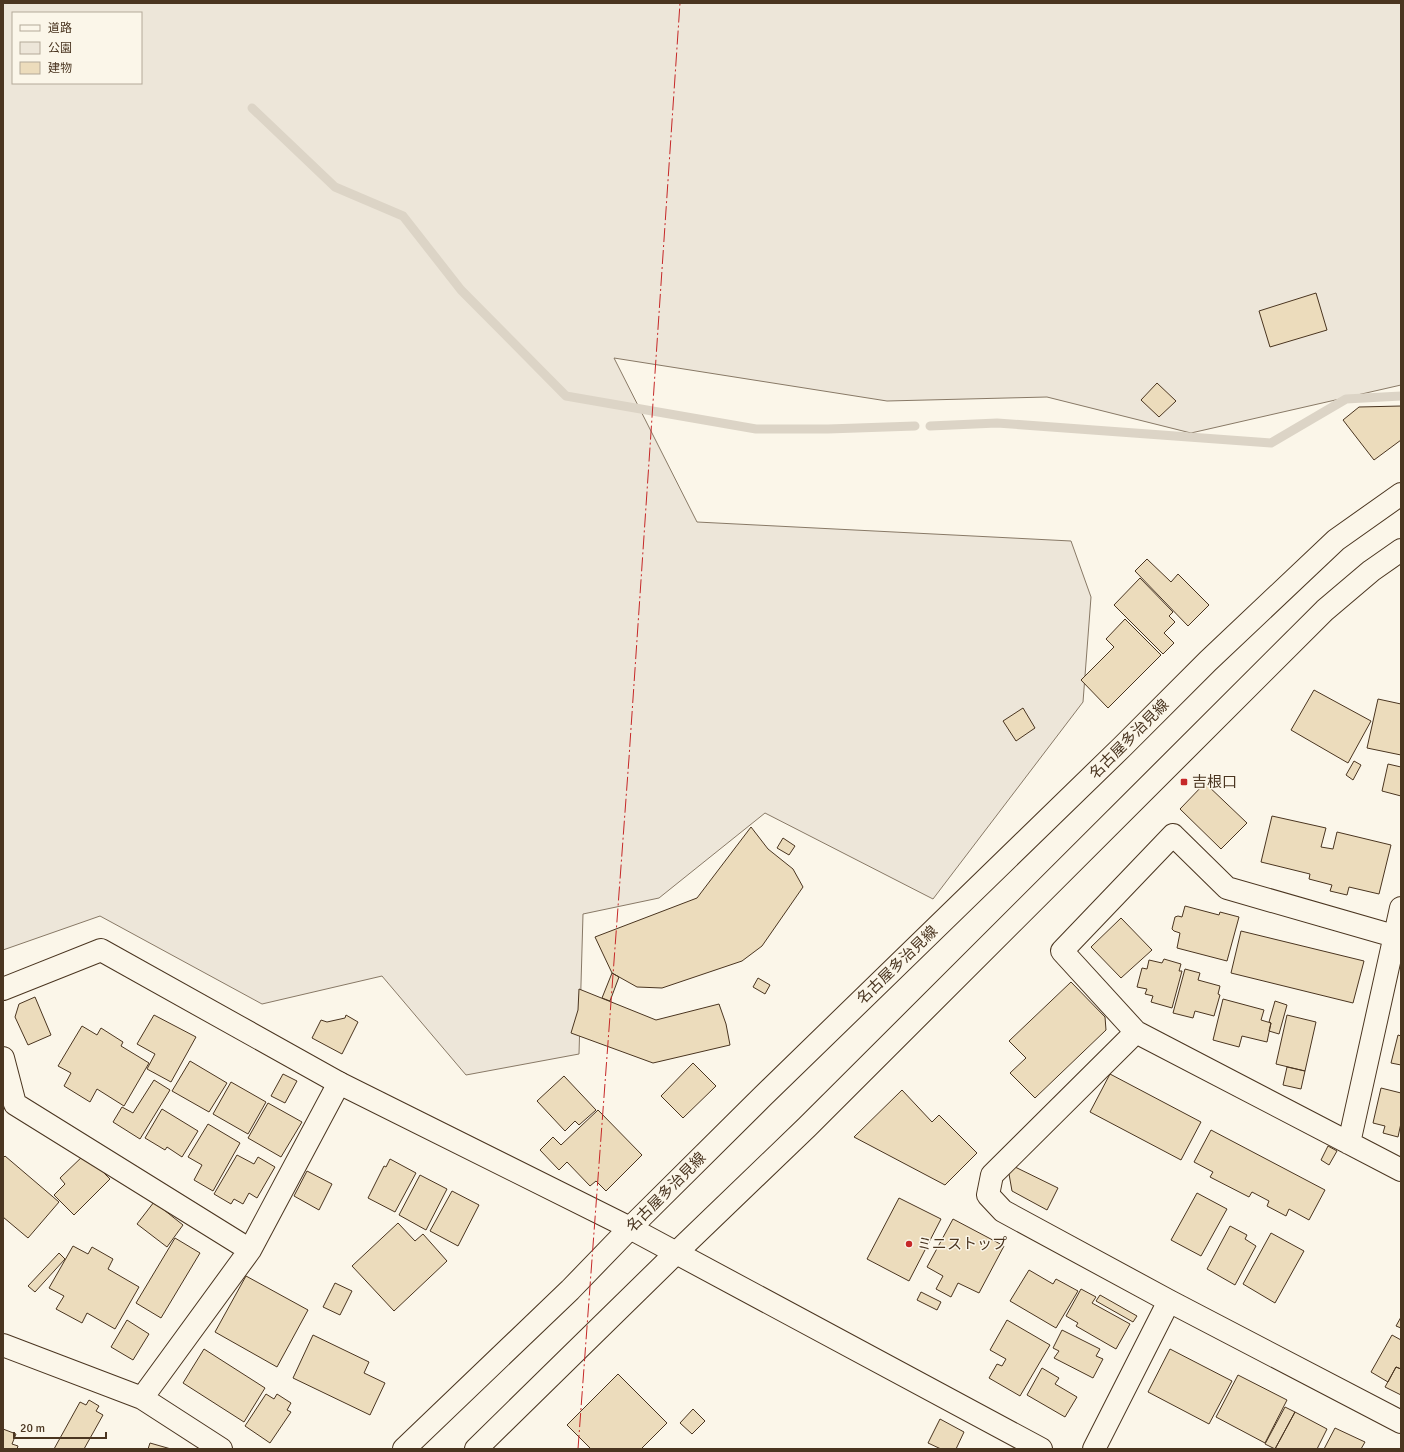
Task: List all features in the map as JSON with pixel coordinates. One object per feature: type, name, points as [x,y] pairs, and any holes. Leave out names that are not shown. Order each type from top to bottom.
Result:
[{"type":"street","name":"名古屋多治見線","points":[[404,1449],[570,1290],[630,1228],[774,1085],[1236,634],[1336,540],[1401,494]]},
{"type":"street","points":[[476,1449],[812,1121],[1325,610],[1371,571],[1401,550]]},
{"type":"street","points":[[1394,936],[1226,888],[1173,835],[1062,951],[1136,1032],[1401,1170]]},
{"type":"street","points":[[1349,1143],[1401,908]]},
{"type":"street","points":[[3,989],[100,950],[340,1083],[630,1228],[1041,1449]]},
{"type":"street","points":[[1136,1032],[992,1175],[988,1195],[1003,1211],[1168,1301],[1401,1422]]},
{"type":"street","points":[[3,1058],[9,1110],[250,1250]]},
{"type":"street","points":[[142,1398],[250,1250],[340,1083]]},
{"type":"street","points":[[1094,1449],[1168,1301]]},
{"type":"street","points":[[3,1345],[142,1398],[221,1449]]},
{"type":"green space","points":[[3,3],[1401,3],[1401,385],[1191,433],[1047,397],[887,401],[614,358],[697,522],[1071,541],[1091,597],[1083,702],[933,899],[765,813],[659,898],[583,914],[579,1054],[466,1075],[382,976],[262,1004],[100,916],[3,950]]},
{"type":"building","points":[[1316,293],[1327,330],[1270,347],[1259,311]]},
{"type":"building","points":[[1157,383],[1176,401],[1159,417],[1141,400]]},
{"type":"building","points":[[1401,406],[1401,440],[1374,460],[1343,420],[1359,407]]},
{"type":"building","points":[[1147,559],[1171,582],[1178,574],[1209,605],[1188,626],[1135,571]]},
{"type":"building","points":[[1140,578],[1173,612],[1169,616],[1175,622],[1164,633],[1174,643],[1163,654],[1114,605]]},
{"type":"building","points":[[1125,619],[1161,655],[1108,708],[1081,680],[1114,647],[1106,639]]},
{"type":"building","points":[[1314,690],[1371,721],[1348,763],[1291,730]]},
{"type":"building","points":[[1378,699],[1401,704],[1401,755],[1367,748]]},
{"type":"building","points":[[1023,708],[1035,728],[1016,741],[1003,721]]},
{"type":"building","points":[[1354,761],[1361,765],[1353,780],[1346,775]]},
{"type":"building","points":[[1388,764],[1401,767],[1401,796],[1382,791]]},
{"type":"building","points":[[1205,783],[1247,823],[1221,849],[1180,809]]},
{"type":"building","points":[[1272,816],[1326,828],[1321,847],[1333,849],[1337,832],[1391,845],[1379,894],[1349,887],[1347,895],[1330,891],[1332,885],[1309,879],[1310,874],[1261,862]]},
{"type":"building","points":[[751,827],[768,849],[793,869],[803,887],[762,946],[742,961],[662,988],[637,987],[612,973],[595,937],[697,898]]},
{"type":"building","points":[[783,838],[795,846],[789,855],[777,848]]},
{"type":"building","points":[[1185,906],[1219,915],[1220,912],[1239,917],[1227,961],[1177,948],[1180,933],[1172,929],[1175,917],[1182,917]]},
{"type":"building","points":[[1121,918],[1152,950],[1121,978],[1091,947]]},
{"type":"building","points":[[1241,931],[1364,961],[1353,1003],[1231,973]]},
{"type":"building","points":[[1164,959],[1181,964],[1179,971],[1182,971],[1172,1008],[1151,1002],[1153,996],[1145,994],[1147,989],[1137,987],[1142,968],[1147,969],[1149,960],[1162,963]]},
{"type":"building","points":[[1185,969],[1200,973],[1198,980],[1220,986],[1218,994],[1220,995],[1214,1016],[1195,1011],[1193,1018],[1173,1013]]},
{"type":"building","points":[[612,973],[619,977],[610,1001],[602,998]]},
{"type":"building","points":[[758,978],[770,985],[765,994],[753,987]]},
{"type":"building","points":[[1071,982],[1105,1017],[1106,1030],[1035,1098],[1010,1073],[1026,1058],[1009,1041]]},
{"type":"building","points":[[579,989],[656,1020],[719,1004],[726,1024],[730,1045],[653,1063],[571,1033],[578,1010]]},
{"type":"building","points":[[35,997],[51,1035],[28,1045],[15,1017],[19,1004]]},
{"type":"building","points":[[1223,999],[1264,1010],[1261,1020],[1271,1023],[1267,1042],[1242,1036],[1239,1047],[1213,1040]]},
{"type":"building","points":[[1275,1001],[1287,1005],[1279,1034],[1269,1031],[1271,1023],[1269,1022]]},
{"type":"building","points":[[154,1015],[196,1037],[171,1082],[147,1069],[155,1054],[137,1044]]},
{"type":"building","points":[[346,1015],[358,1022],[342,1054],[312,1038],[321,1020],[327,1022],[345,1018]]},
{"type":"building","points":[[1287,1015],[1316,1022],[1305,1071],[1276,1064]]},
{"type":"building","points":[[82,1026],[97,1035],[101,1028],[123,1042],[121,1046],[149,1063],[124,1106],[97,1089],[90,1102],[64,1086],[71,1073],[58,1066]]},
{"type":"building","points":[[1398,1035],[1401,1036],[1401,1065],[1391,1063]]},
{"type":"building","points":[[190,1061],[227,1083],[209,1112],[172,1091]]},
{"type":"building","points":[[693,1063],[716,1086],[683,1118],[661,1096]]},
{"type":"building","points":[[1287,1067],[1305,1071],[1301,1089],[1283,1085]]},
{"type":"building","points":[[283,1074],[297,1081],[285,1103],[271,1096]]},
{"type":"building","points":[[1110,1074],[1201,1122],[1181,1160],[1090,1112]]},
{"type":"building","points":[[564,1076],[596,1110],[579,1125],[575,1121],[565,1131],[537,1101]]},
{"type":"building","points":[[154,1080],[170,1090],[140,1139],[113,1122],[122,1107],[133,1113]]},
{"type":"building","points":[[231,1082],[266,1102],[248,1134],[213,1114]]},
{"type":"building","points":[[1381,1088],[1401,1093],[1401,1123],[1398,1137],[1383,1133],[1385,1126],[1373,1123]]},
{"type":"building","points":[[902,1090],[932,1122],[939,1115],[977,1153],[945,1185],[854,1137]]},
{"type":"building","points":[[268,1103],[302,1122],[281,1157],[248,1138]]},
{"type":"building","points":[[162,1109],[198,1131],[182,1157],[167,1147],[165,1150],[145,1138]]},
{"type":"building","points":[[598,1110],[642,1155],[606,1191],[596,1181],[590,1186],[567,1162],[559,1170],[540,1150],[553,1137],[561,1145]]},
{"type":"building","points":[[208,1124],[240,1143],[213,1191],[194,1180],[202,1165],[188,1157]]},
{"type":"building","points":[[1211,1130],[1325,1190],[1309,1220],[1289,1209],[1286,1216],[1267,1206],[1269,1201],[1252,1192],[1249,1197],[1210,1177],[1213,1172],[1194,1162]]},
{"type":"building","points":[[1328,1146],[1337,1151],[1329,1165],[1321,1160]]},
{"type":"building","points":[[85,1154],[110,1179],[74,1215],[54,1195],[65,1184],[60,1178]]},
{"type":"building","points":[[237,1155],[254,1164],[258,1157],[275,1167],[257,1198],[249,1193],[243,1204],[234,1199],[231,1204],[214,1194]]},
{"type":"building","points":[[5,1156],[59,1202],[28,1238],[3,1217],[3,1158]]},
{"type":"building","points":[[390,1159],[416,1173],[395,1212],[368,1198],[384,1166],[386,1167]]},
{"type":"building","points":[[1013,1166],[1058,1188],[1047,1210],[1012,1191],[1009,1174]]},
{"type":"building","points":[[307,1171],[332,1184],[319,1210],[294,1196]]},
{"type":"building","points":[[420,1175],[447,1189],[426,1230],[399,1215]]},
{"type":"building","points":[[452,1191],[479,1205],[458,1246],[430,1231]]},
{"type":"building","points":[[1197,1193],[1227,1209],[1201,1256],[1171,1240]]},
{"type":"building","points":[[899,1198],[941,1219],[909,1281],[867,1259]]},
{"type":"building","points":[[154,1202],[183,1225],[167,1247],[137,1224]]},
{"type":"building","points":[[953,1219],[1004,1246],[979,1293],[958,1283],[951,1297],[936,1289],[943,1276],[927,1267]]},
{"type":"building","points":[[398,1223],[415,1241],[423,1234],[447,1261],[394,1311],[352,1266]]},
{"type":"building","points":[[1230,1226],[1247,1235],[1245,1239],[1256,1246],[1235,1285],[1207,1269]]},
{"type":"building","points":[[1271,1233],[1304,1251],[1275,1303],[1243,1284]]},
{"type":"building","points":[[175,1238],[200,1253],[161,1318],[136,1303]]},
{"type":"building","points":[[73,1246],[88,1254],[92,1247],[113,1259],[108,1269],[139,1287],[115,1329],[87,1313],[82,1323],[56,1309],[64,1296],[49,1288]]},
{"type":"building","points":[[59,1253],[65,1259],[35,1292],[28,1286]]},
{"type":"building","points":[[1029,1270],[1053,1284],[1056,1279],[1078,1291],[1056,1328],[1010,1301]]},
{"type":"building","points":[[246,1276],[308,1310],[277,1367],[215,1332]]},
{"type":"building","points":[[335,1283],[352,1291],[340,1315],[323,1307]]},
{"type":"building","points":[[1081,1289],[1096,1297],[1092,1303],[1130,1324],[1116,1349],[1076,1326],[1078,1323],[1066,1316]]},
{"type":"building","points":[[921,1292],[941,1302],[937,1310],[917,1300]]},
{"type":"building","points":[[1100,1295],[1137,1316],[1133,1322],[1096,1301]]},
{"type":"building","points":[[1401,1317],[1401,1328],[1396,1326]]},
{"type":"building","points":[[127,1320],[149,1334],[133,1360],[111,1347]]},
{"type":"building","points":[[1007,1320],[1050,1345],[1020,1396],[989,1378],[997,1364],[1002,1366],[1006,1359],[990,1350]]},
{"type":"building","points":[[1062,1330],[1100,1349],[1096,1356],[1103,1359],[1093,1378],[1054,1358],[1059,1351],[1053,1348]]},
{"type":"building","points":[[313,1335],[369,1362],[364,1373],[385,1383],[370,1415],[293,1378]]},
{"type":"building","points":[[1392,1335],[1401,1340],[1401,1369],[1396,1367],[1388,1382],[1371,1372]]},
{"type":"building","points":[[204,1349],[265,1388],[244,1422],[183,1383]]},
{"type":"building","points":[[1170,1349],[1232,1381],[1209,1424],[1148,1392]]},
{"type":"building","points":[[1396,1367],[1401,1369],[1401,1395],[1385,1387]]},
{"type":"building","points":[[1042,1368],[1059,1378],[1055,1384],[1077,1397],[1065,1417],[1027,1395]]},
{"type":"building","points":[[618,1374],[667,1423],[641,1449],[591,1449],[567,1425]]},
{"type":"building","points":[[1238,1375],[1287,1400],[1265,1443],[1216,1417]]},
{"type":"building","points":[[266,1394],[274,1399],[277,1394],[291,1403],[287,1410],[291,1412],[270,1443],[245,1426]]},
{"type":"building","points":[[89,1400],[99,1406],[96,1411],[103,1415],[84,1449],[54,1449],[80,1402],[86,1405]]},
{"type":"building","points":[[1285,1407],[1295,1412],[1275,1449],[1265,1444]]},
{"type":"building","points":[[693,1409],[705,1421],[692,1434],[680,1423]]},
{"type":"building","points":[[1295,1412],[1327,1429],[1317,1449],[1275,1449]]},
{"type":"building","points":[[940,1419],[964,1432],[956,1449],[941,1449],[928,1443]]},
{"type":"building","points":[[1335,1428],[1365,1442],[1361,1449],[1324,1449]]},
{"type":"building","points":[[3,1429],[16,1434],[12,1444],[18,1446],[17,1449],[3,1449]]},
{"type":"building","points":[[150,1443],[171,1449],[148,1449]]},
{"type":"waterway","points":[[252,108],[335,187],[403,216],[461,290],[566,396],[756,429],[828,429],[915,426]]},
{"type":"waterway","points":[[930,426],[997,423],[1271,443],[1346,399],[1401,396]]},
{"type":"power","points":[[578,1449],[629,758],[680,3]]},
{"type":"place","name":"吉根口","points":[[1184,782]]},
{"type":"place","name":"ミニストップ","points":[[909,1244]]}]
